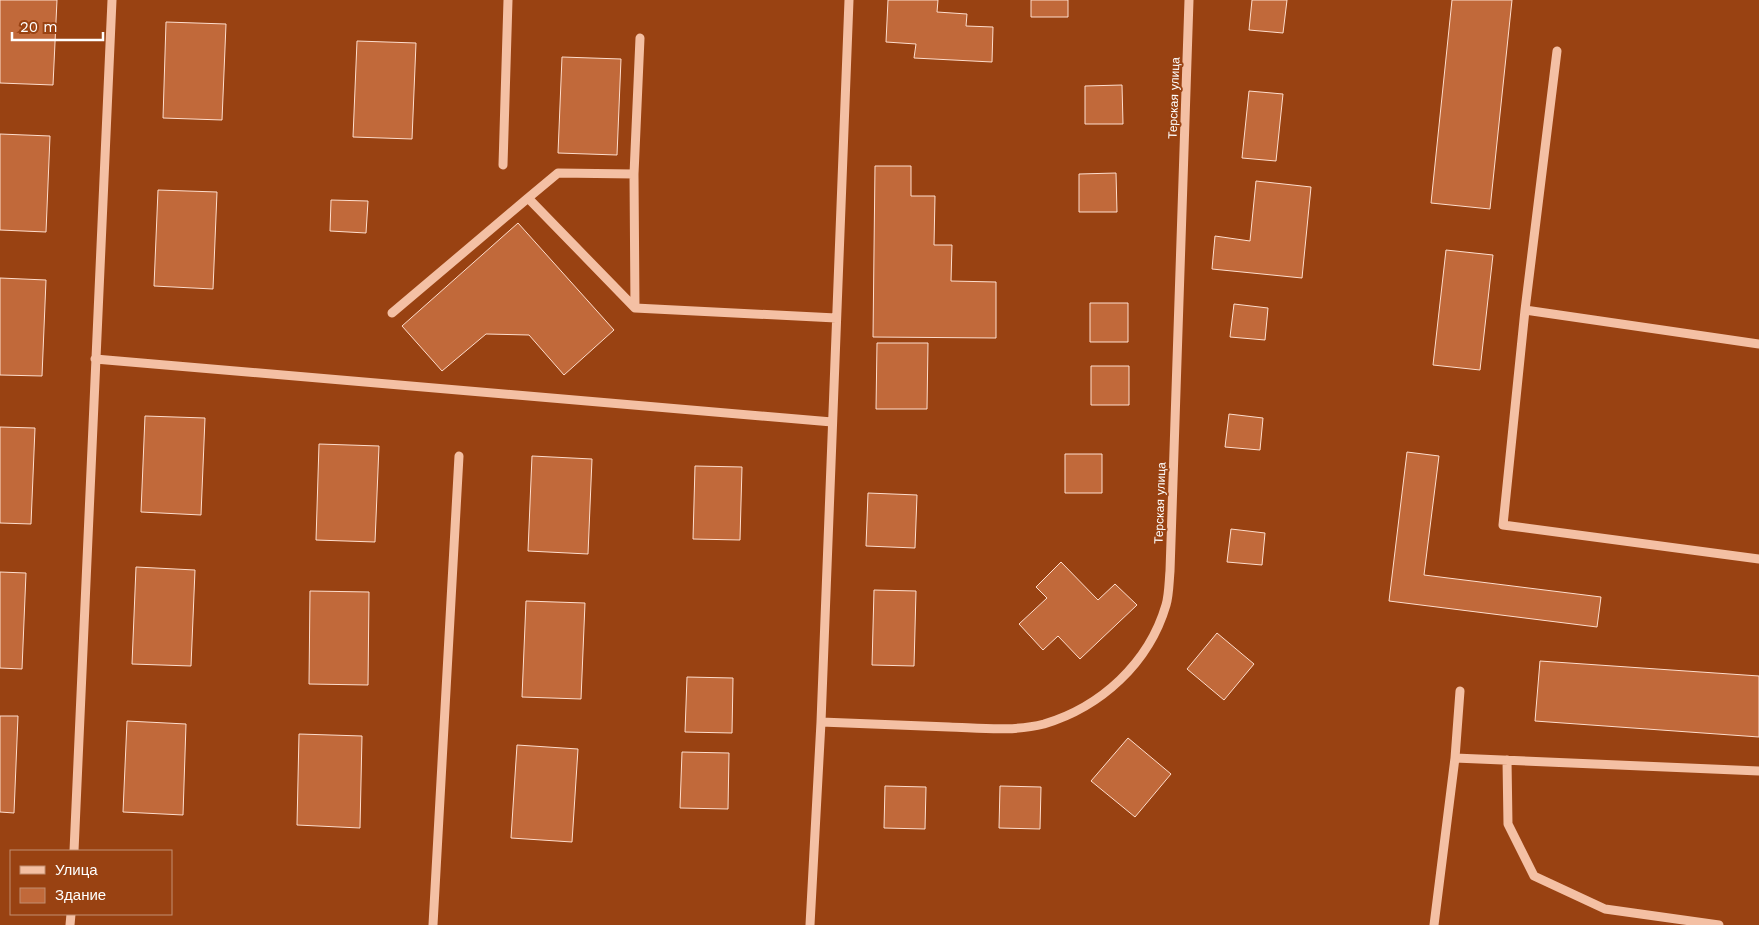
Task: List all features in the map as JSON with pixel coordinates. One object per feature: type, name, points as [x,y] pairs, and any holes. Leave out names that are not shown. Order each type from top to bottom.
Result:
[{"type":"street","points":[[74,850],[112,0]]},
{"type":"street","points":[[503,165],[508,0]]},
{"type":"street","points":[[810,925],[821,722],[849,0]]},
{"type":"street","name":"Терская улица","points":[[821,722],[1007,729],[1043,724],[1077,711],[1107,692],[1133,667],[1153,638],[1167,604],[1170,571],[1189,0]]},
{"type":"street","points":[[635,308],[634,174],[640,38]]},
{"type":"street","points":[[1556,51],[1525,310],[1503,526],[1759,559]]},
{"type":"street","points":[[392,313],[558,173],[634,174]]},
{"type":"street","points":[[528,198],[635,308],[836,318]]},
{"type":"street","points":[[1525,310],[1759,344]]},
{"type":"street","points":[[95,359],[832,422]]},
{"type":"street","points":[[433,925],[459,456]]},
{"type":"street","points":[[1434,925],[1455,758],[1460,691]]},
{"type":"street","points":[[1455,758],[1759,771]]},
{"type":"street","points":[[1507,760],[1508,824],[1534,876],[1605,909],[1719,925]]},
{"type":"building","points":[[0,0],[57,0],[53,85],[0,83]]},
{"type":"building","points":[[888,0],[938,0],[937,12],[967,14],[966,26],[993,27],[992,62],[914,58],[916,44],[886,42]]},
{"type":"building","points":[[1031,0],[1068,0],[1068,17],[1031,17]]},
{"type":"building","points":[[1252,0],[1287,0],[1283,33],[1249,30]]},
{"type":"building","points":[[1452,0],[1512,0],[1490,209],[1431,203]]},
{"type":"building","points":[[166,22],[226,24],[222,120],[163,118]]},
{"type":"building","points":[[357,41],[416,43],[412,139],[353,137]]},
{"type":"building","points":[[562,57],[621,59],[617,155],[558,153]]},
{"type":"building","points":[[1122,85],[1123,124],[1085,124],[1085,86]]},
{"type":"building","points":[[1249,91],[1283,94],[1276,161],[1242,158]]},
{"type":"building","points":[[0,134],[50,136],[46,232],[0,230]]},
{"type":"building","points":[[875,166],[911,166],[911,196],[935,196],[934,245],[952,245],[951,281],[996,282],[996,338],[873,337]]},
{"type":"building","points":[[1116,173],[1117,212],[1079,212],[1079,174]]},
{"type":"building","points":[[1256,181],[1311,187],[1302,278],[1212,269],[1215,236],[1250,241]]},
{"type":"building","points":[[158,190],[217,192],[213,289],[154,286]]},
{"type":"building","points":[[331,200],[368,201],[366,233],[330,231]]},
{"type":"building","points":[[518,223],[614,330],[564,375],[529,335],[486,334],[442,371],[402,326]]},
{"type":"building","points":[[1446,250],[1493,255],[1480,370],[1433,365]]},
{"type":"building","points":[[0,278],[46,280],[42,376],[0,375]]},
{"type":"building","points":[[1090,303],[1128,303],[1128,342],[1090,342]]},
{"type":"building","points":[[1234,304],[1268,308],[1265,340],[1230,337]]},
{"type":"building","points":[[877,343],[928,343],[927,409],[876,409]]},
{"type":"building","points":[[1091,366],[1129,366],[1129,405],[1091,405]]},
{"type":"building","points":[[1229,414],[1263,418],[1260,450],[1225,447]]},
{"type":"building","points":[[145,416],[205,418],[201,515],[141,512]]},
{"type":"building","points":[[0,427],[35,428],[31,524],[0,523]]},
{"type":"building","points":[[319,444],[379,446],[375,542],[316,540]]},
{"type":"building","points":[[1407,452],[1439,456],[1424,575],[1601,597],[1597,627],[1389,601]]},
{"type":"building","points":[[1065,454],[1102,454],[1102,493],[1065,493]]},
{"type":"building","points":[[532,456],[592,459],[588,554],[528,551]]},
{"type":"building","points":[[695,466],[742,467],[740,540],[693,539]]},
{"type":"building","points":[[868,493],[917,495],[915,548],[866,546]]},
{"type":"building","points":[[1231,529],[1265,533],[1262,565],[1227,562]]},
{"type":"building","points":[[1061,562],[1098,600],[1115,584],[1137,605],[1080,659],[1058,636],[1043,650],[1019,624],[1047,598],[1036,587]]},
{"type":"building","points":[[136,567],[195,570],[191,666],[132,664]]},
{"type":"building","points":[[0,572],[26,573],[22,669],[0,668]]},
{"type":"building","points":[[874,590],[916,591],[914,666],[872,665]]},
{"type":"building","points":[[310,591],[369,592],[368,685],[309,684]]},
{"type":"building","points":[[526,601],[585,603],[581,699],[522,697]]},
{"type":"building","points":[[1217,633],[1254,664],[1224,700],[1187,669]]},
{"type":"building","points":[[1540,661],[1759,676],[1759,737],[1535,721]]},
{"type":"building","points":[[687,677],[733,678],[732,733],[685,732]]},
{"type":"building","points":[[0,716],[18,716],[14,813],[0,812]]},
{"type":"building","points":[[127,721],[186,724],[183,815],[123,812]]},
{"type":"building","points":[[299,734],[362,736],[360,828],[297,825]]},
{"type":"building","points":[[1128,738],[1171,774],[1135,817],[1091,781]]},
{"type":"building","points":[[517,745],[578,749],[572,842],[511,838]]},
{"type":"building","points":[[682,752],[729,753],[728,809],[680,808]]},
{"type":"building","points":[[885,786],[926,787],[925,829],[884,828]]},
{"type":"building","points":[[1000,786],[1041,787],[1040,829],[999,828]]}]
